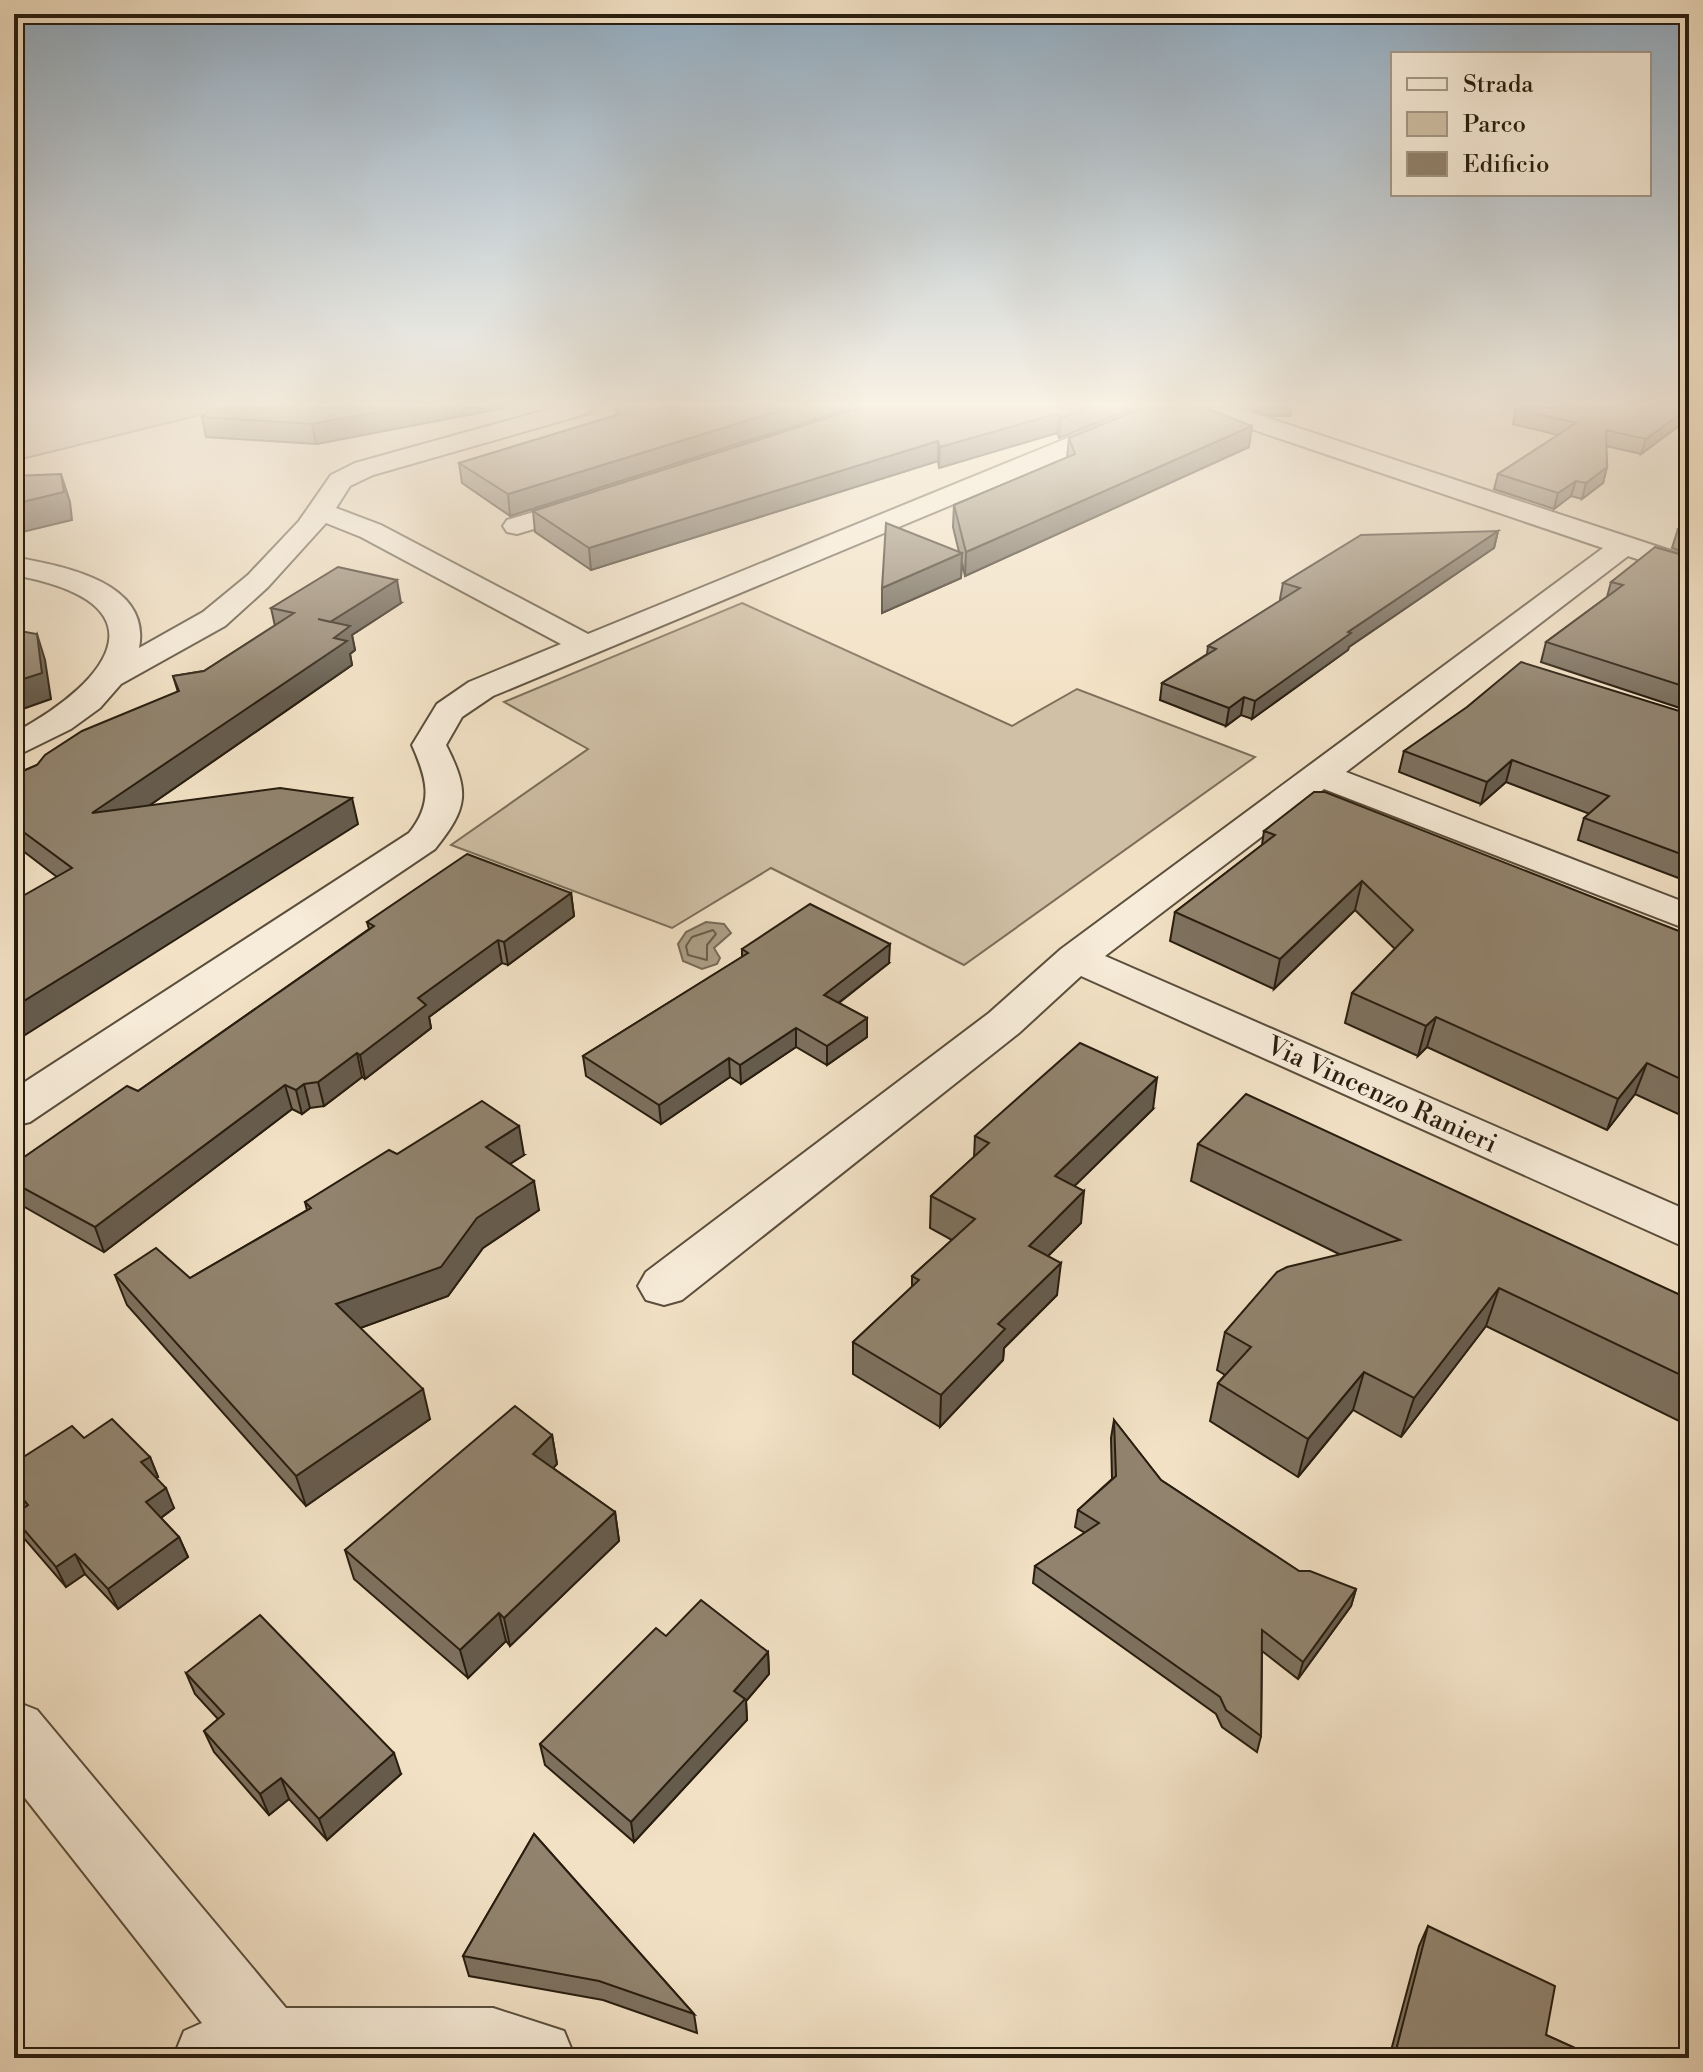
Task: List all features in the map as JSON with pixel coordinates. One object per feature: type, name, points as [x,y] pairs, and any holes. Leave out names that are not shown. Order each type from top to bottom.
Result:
[{"type":"street","points":[[14,747],[74,712],[112,676],[214,619],[258,581],[324,505]]},
{"type":"street","points":[[517,526],[584,505]]},
{"type":"street","points":[[14,1111],[422,841],[441,819],[449,795],[429,745],[449,711],[481,689],[928,505]]},
{"type":"street","points":[[1504,505],[1689,567]]},
{"type":"street","points":[[320,511],[371,531],[586,645]]},
{"type":"street","points":[[664,1286],[1004,1023],[1076,958],[1319,774],[1491,660],[1625,545]]},
{"type":"street","points":[[14,566],[60,575],[99,591],[122,615],[127,643],[112,676]]},
{"type":"street","points":[[1319,774],[1689,918]]},
{"type":"street","name":"Via Vincenzo Ranieri","points":[[1076,958],[1689,1231]]},
{"type":"street","points":[[14,1732],[240,2052],[493,2046],[537,2058]]},
{"type":"green space","points":[[742,603],[1012,726],[1077,689],[1255,757],[964,965],[771,868],[672,928],[451,845],[588,749],[504,702]]},
{"type":"water","points":[[706,922],[724,924],[731,933],[714,948],[720,958],[717,964],[702,969],[683,961],[678,944],[686,932]]},
{"type":"building","points":[[553,505],[730,505],[589,548],[533,511]]},
{"type":"building","points":[[955,505],[1073,505],[966,552]]},
{"type":"building","points":[[1689,521],[1689,533],[1678,529]]},
{"type":"building","points":[[886,523],[962,553],[882,588]]},
{"type":"building","points":[[1498,531],[1348,632],[1351,633],[1255,701],[1244,697],[1229,708],[1162,683],[1216,649],[1208,646],[1300,588],[1283,583],[1361,535]]},
{"type":"building","points":[[1655,547],[1689,557],[1689,688],[1546,642],[1623,585],[1611,582]]},
{"type":"building","points":[[338,567],[397,580],[330,622],[350,626],[334,638],[347,641],[92,813],[280,788],[352,798],[14,1007],[14,901],[72,868],[14,825],[14,775],[37,765],[45,755],[82,731],[179,691],[173,676],[204,671],[294,613],[271,608]]},
{"type":"building","points":[[14,630],[37,634],[42,673],[14,682]]},
{"type":"building","points":[[1521,662],[1689,714],[1689,857],[1584,818],[1609,796],[1512,760],[1487,782],[1404,751],[1467,707]]},
{"type":"building","points":[[1314,792],[1325,792],[1689,935],[1689,1083],[1647,1063],[1618,1099],[1436,1017],[1426,1026],[1352,993],[1413,930],[1362,881],[1280,959],[1175,912],[1275,835],[1264,831]]},
{"type":"building","points":[[467,854],[571,893],[504,942],[498,940],[418,998],[426,1005],[360,1055],[357,1053],[318,1082],[304,1084],[296,1090],[285,1085],[95,1227],[14,1183],[14,1164],[127,1086],[138,1091],[374,926],[367,922]]},
{"type":"building","points":[[810,904],[890,944],[824,995],[867,1018],[827,1046],[796,1028],[740,1065],[729,1058],[659,1105],[583,1056],[748,953],[742,949]]},
{"type":"building","points":[[1080,1043],[1157,1078],[1055,1176],[1084,1191],[1029,1246],[1061,1263],[998,1324],[1005,1329],[941,1395],[853,1342],[919,1280],[912,1276],[975,1219],[931,1196],[989,1143],[975,1136]]},
{"type":"building","points":[[1246,1094],[1689,1299],[1689,1379],[1499,1288],[1414,1398],[1364,1372],[1308,1439],[1218,1383],[1251,1347],[1225,1332],[1277,1272],[1400,1240],[1198,1144]]},
{"type":"building","points":[[482,1101],[519,1126],[486,1147],[534,1181],[477,1218],[441,1267],[336,1304],[423,1389],[296,1476],[115,1275],[156,1248],[190,1278],[311,1208],[305,1202],[389,1150],[397,1154]]},
{"type":"building","points":[[515,1406],[552,1435],[533,1454],[615,1512],[504,1618],[499,1613],[460,1650],[345,1550]]},
{"type":"building","points":[[112,1419],[150,1457],[141,1462],[166,1488],[146,1502],[179,1537],[108,1589],[75,1554],[56,1567],[14,1518],[28,1505],[14,1488],[14,1463],[72,1426],[84,1438]]},
{"type":"building","points":[[1114,1420],[1161,1480],[1299,1571],[1310,1571],[1356,1589],[1303,1662],[1262,1630],[1261,1736],[1226,1710],[1220,1697],[1035,1566],[1099,1523],[1078,1510],[1116,1476]]},
{"type":"building","points":[[701,1600],[768,1652],[734,1691],[745,1699],[631,1822],[540,1744],[656,1628],[666,1636]]},
{"type":"building","points":[[260,1615],[394,1753],[319,1819],[281,1778],[260,1794],[204,1731],[224,1714],[186,1673]]},
{"type":"building","points":[[534,1834],[694,2014],[599,1981],[463,1956]]},
{"type":"building","points":[[1428,1926],[1555,1986],[1546,2035],[1597,2058],[1394,2058]]}]
